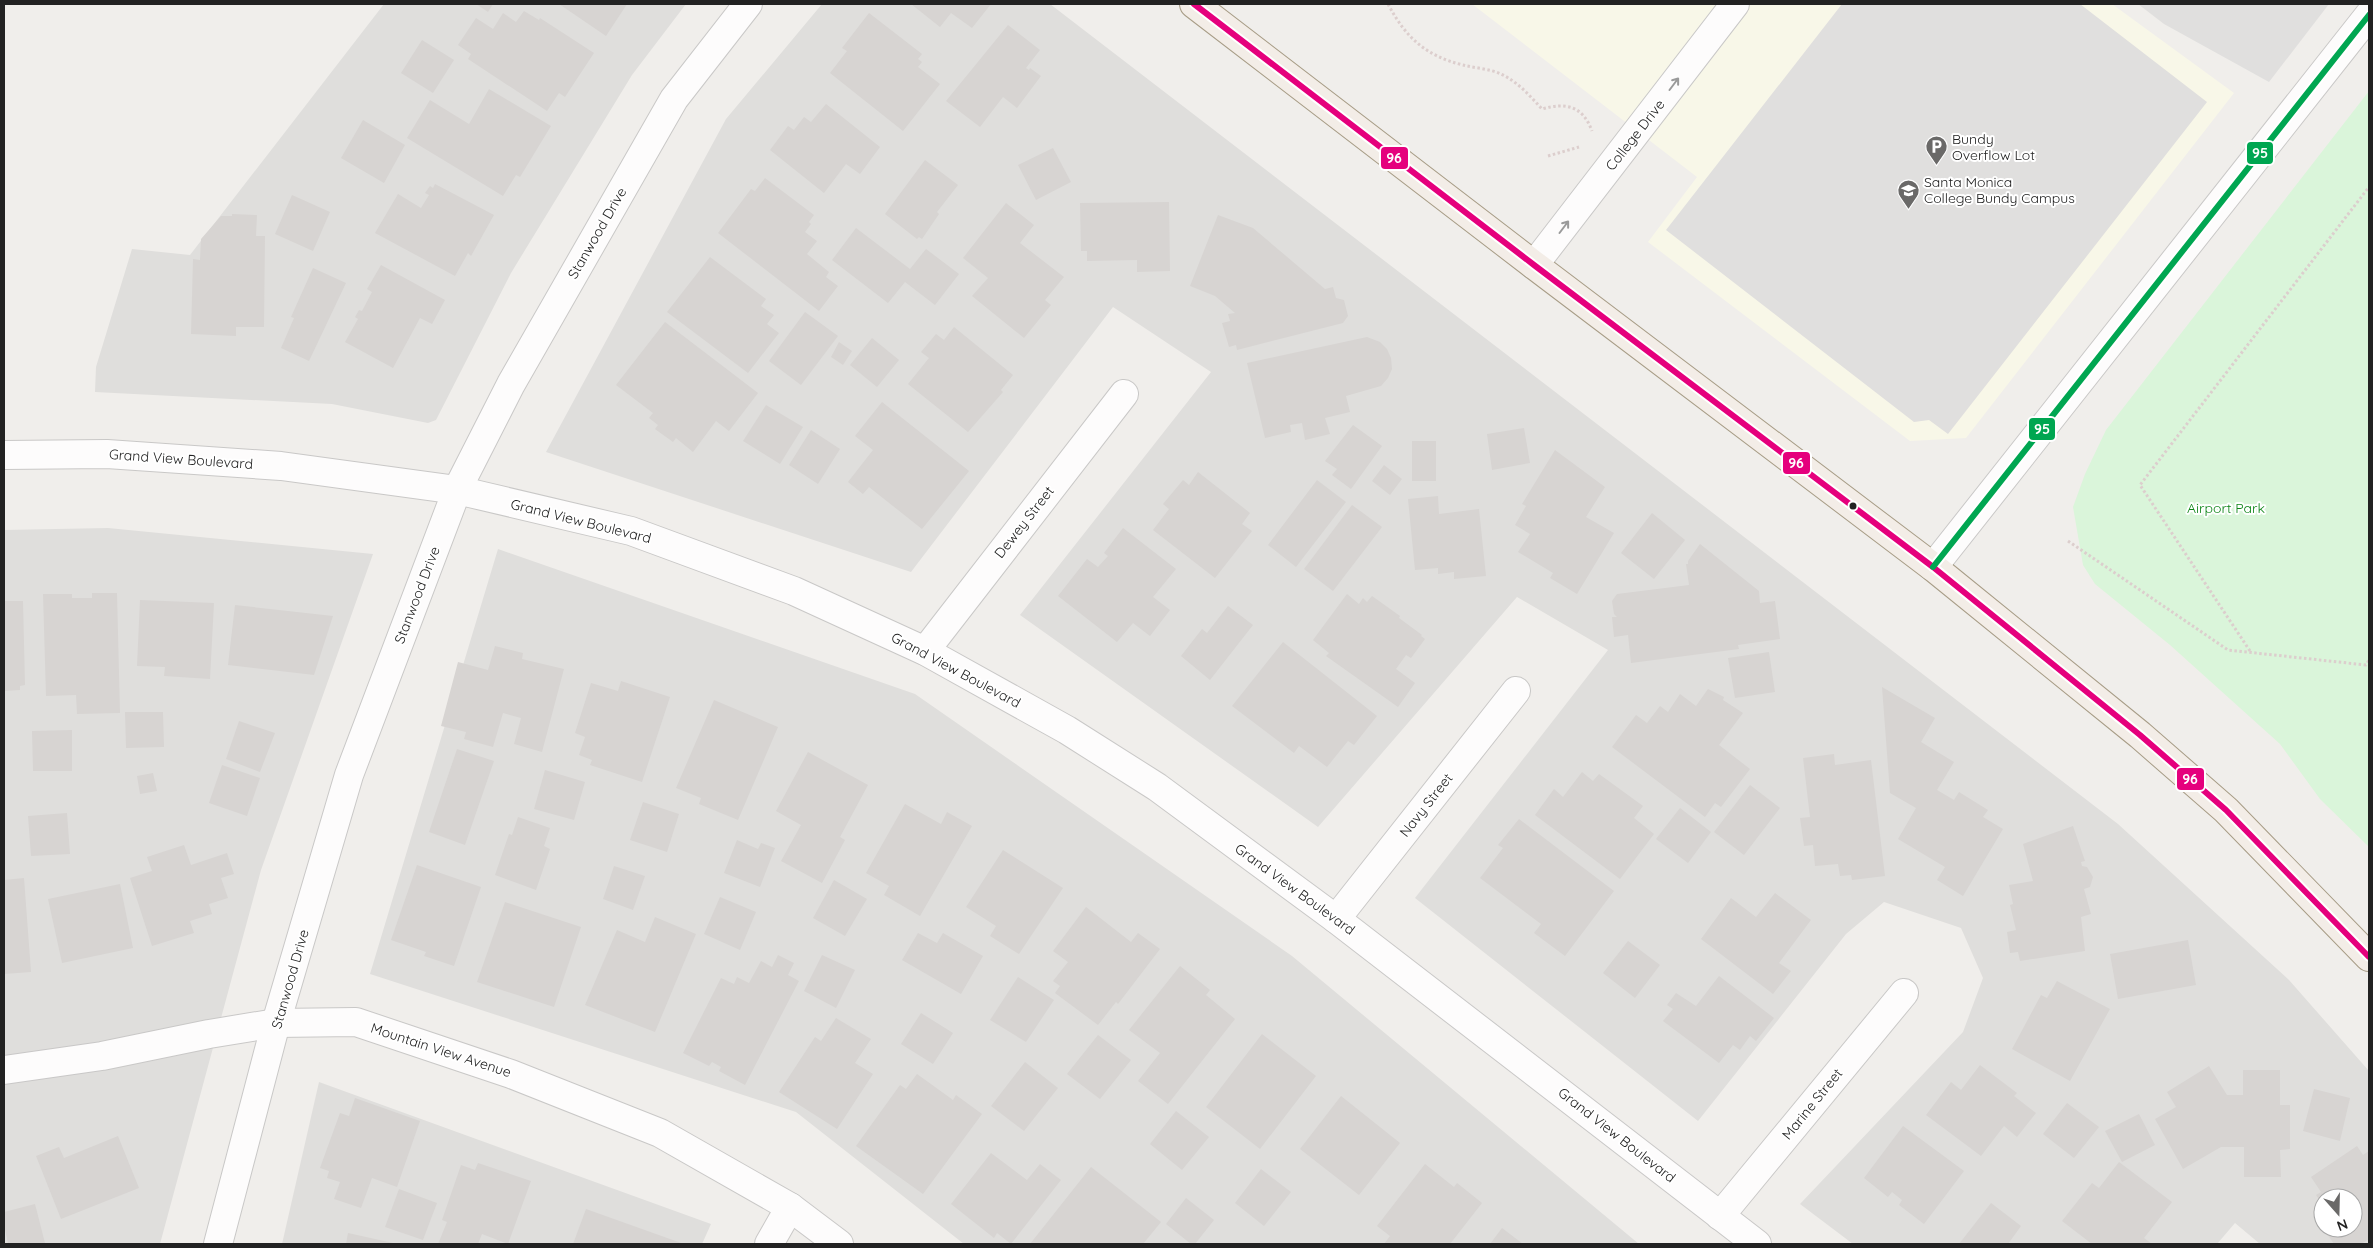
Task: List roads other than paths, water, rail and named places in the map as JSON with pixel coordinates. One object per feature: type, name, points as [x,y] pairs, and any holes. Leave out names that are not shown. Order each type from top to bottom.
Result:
[{"type":"main road","points":[[1194,4],[1534,265],[1933,567],[2140,735],[2226,810],[2369,957]]},
{"type":"street","name":"Stanwood Drive","points":[[218,1244],[276,1023],[349,775],[457,490],[511,384],[674,99],[748,4]]},
{"type":"street","name":"College Drive","points":[[1534,265],[1735,4]]},
{"type":"street","points":[[1933,567],[2369,15]]},
{"type":"street","name":"Dewey Street","points":[[925,651],[1124,394]]},
{"type":"street","name":"Grand View Boulevard","points":[[4,455],[107,454],[281,466],[457,490],[631,531],[794,591],[925,651],[1067,730],[1157,787],[1336,919],[1757,1244]]},
{"type":"street","name":"Navy Street","points":[[1336,919],[1516,691]]},
{"type":"street","name":"Marine Street","points":[[1720,1216],[1904,992]]},
{"type":"street","name":"Mountain View Avenue","points":[[4,1070],[102,1056],[209,1034],[276,1023],[356,1022],[511,1074],[660,1133],[790,1207],[839,1244]]},
{"type":"street","points":[[769,1244],[790,1207]]},
{"type":"place","name":"Bundy Overflow Lot","points":[[1936,166]]},
{"type":"place","name":"Santa Monica College Bundy Campus","points":[[1908,209]]},
{"type":"park label","name":"Airport Park","points":[[2226,508]]}]
